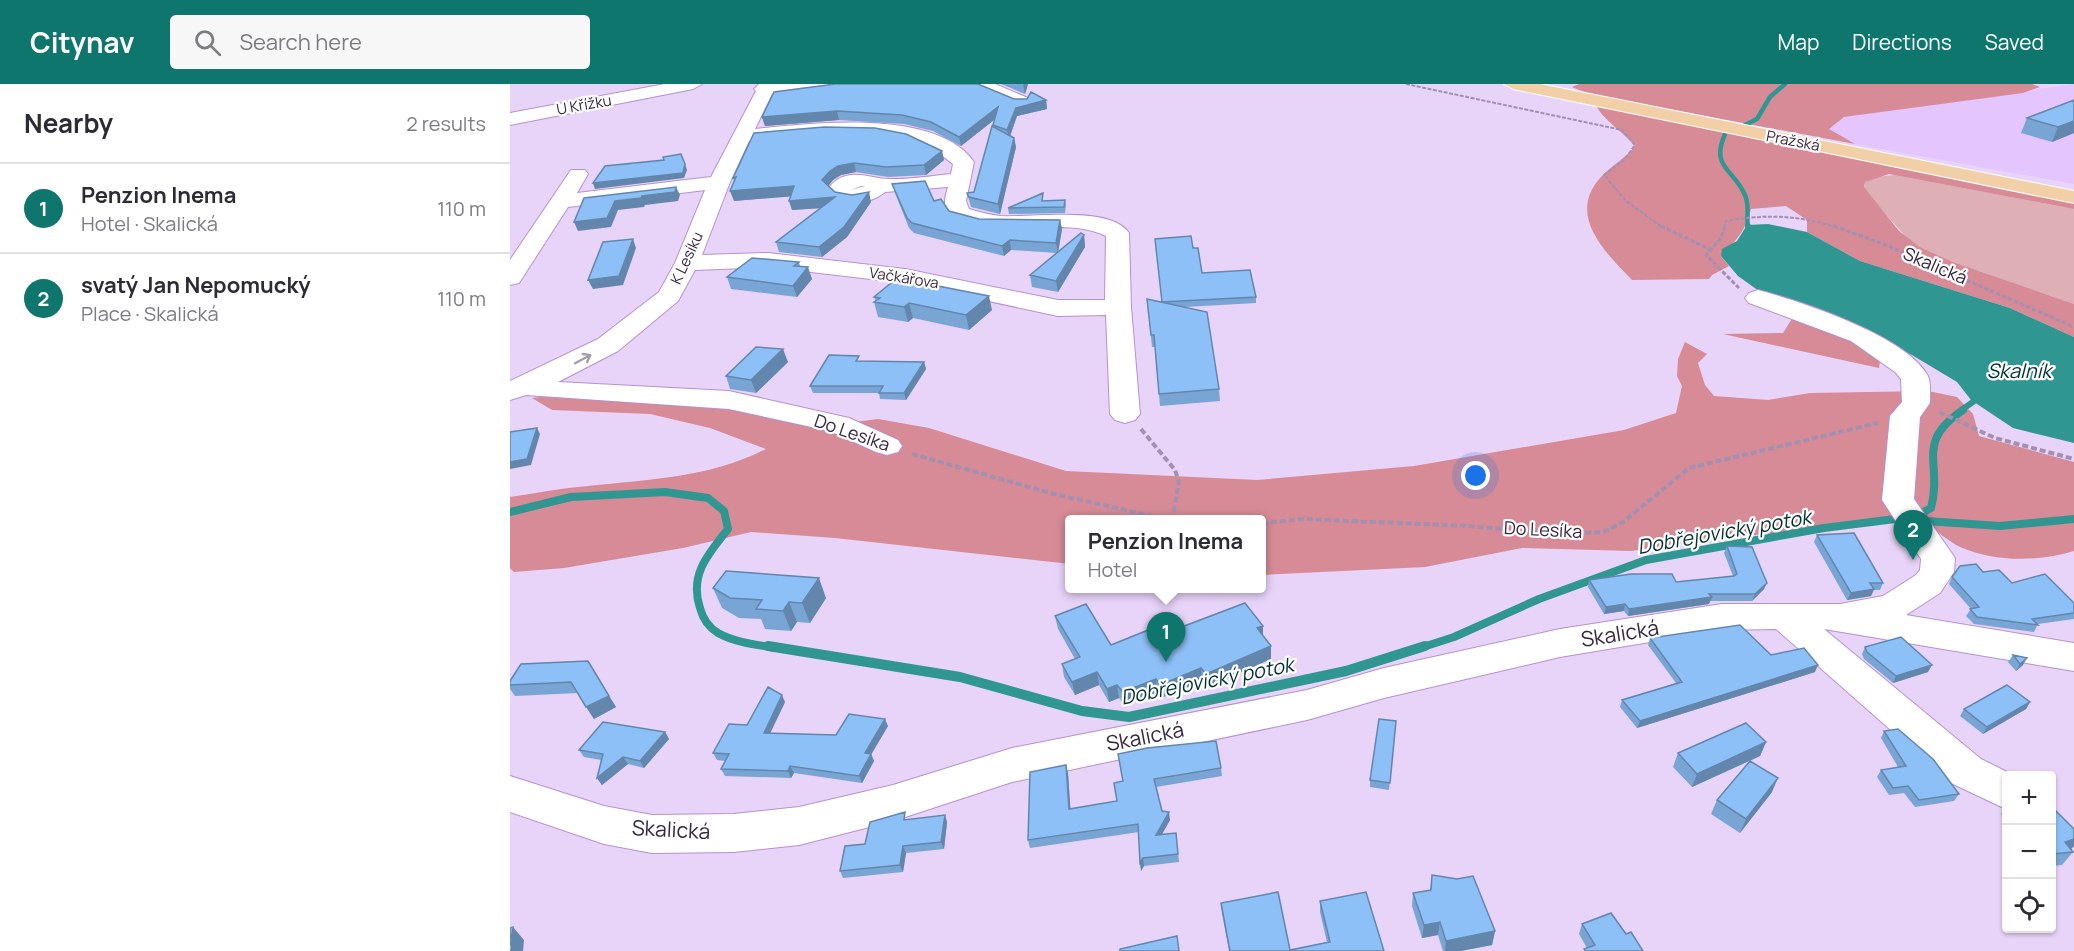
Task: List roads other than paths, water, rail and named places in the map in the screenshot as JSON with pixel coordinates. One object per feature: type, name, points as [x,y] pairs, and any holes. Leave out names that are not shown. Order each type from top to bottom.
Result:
[{"type":"main road","name":"Pražská","points":[[1513,84],[2074,197]]},
{"type":"street","name":"U Křížku","points":[[510,119],[693,84]]},
{"type":"street","points":[[765,87],[847,84]]},
{"type":"street","points":[[980,84],[1022,102]]},
{"type":"street","name":"K Lesíku","points":[[519,388],[608,345],[656,309],[669,296],[687,263],[719,182],[765,87]]},
{"type":"street","points":[[741,136],[853,127],[918,135],[957,154],[964,162],[955,201],[959,213],[978,221],[1003,224],[1089,222],[1107,226],[1118,233],[1118,307],[1125,414]]},
{"type":"street","points":[[510,278],[578,174]]},
{"type":"street","points":[[879,186],[959,180]]},
{"type":"street","points":[[561,201],[719,182]]},
{"type":"street","name":"Vačkářova","points":[[687,263],[768,260],[905,276],[1058,308],[1118,307]]},
{"type":"street","name":"Skalická","points":[[510,794],[604,825],[652,834],[734,833],[799,826],[893,803],[1012,765],[1307,705],[1384,682],[1560,643],[1722,617],[1833,616],[1892,607],[1928,584],[1937,572],[1938,558],[1898,500],[1905,416],[1916,403],[1915,378],[1905,366],[1860,335],[1758,298]]},
{"type":"street","name":"Do Lesíka","points":[[519,388],[729,400],[839,424],[887,446]]},
{"type":"street","name":"Skalická","points":[[1833,616],[2074,657]]},
{"type":"street","points":[[1785,617],[1966,771],[2002,789]]},
{"type":"water","name":"Skalník","points":[[1768,224],[1807,232],[1860,261],[2010,308],[2074,337],[2074,443],[2013,428],[1971,400],[1957,382],[1912,355],[1872,335],[1759,291],[1738,276],[1721,256],[1722,249],[1737,241],[1747,225]]},
{"type":"waterway","name":"Dobřejovický potok","points":[[1745,125],[1757,119],[1770,97],[1785,84]]},
{"type":"waterway","name":"Dobřejovický potok","points":[[1725,134],[1720,154],[1725,168],[1745,195],[1748,228]]},
{"type":"waterway","name":"Dobřejovický potok","points":[[1748,226],[1751,233]]},
{"type":"waterway","points":[[1960,411],[1980,397]]},
{"type":"waterway","points":[[1918,515],[1931,508],[1934,492],[1933,454],[1939,433],[1963,410]]},
{"type":"waterway","name":"Dobřejovický potok","points":[[510,512],[571,497],[665,492],[708,498],[724,511],[728,529],[707,556],[699,575],[697,596],[703,616],[711,628],[718,633],[747,643],[777,648]]},
{"type":"waterway","name":"Dobřejovický potok","points":[[1420,648],[1454,637],[1539,599],[1646,560],[1824,528],[1903,518]]},
{"type":"waterway","name":"Dobřejovický potok","points":[[1926,521],[2000,526],[2074,519]]},
{"type":"waterway","name":"Dobřejovický potok","points":[[768,646],[960,677],[1082,711],[1129,717],[1346,671],[1425,646]]},
{"type":"place","name":"svatý Jan Nepomucký","points":[[1913,560]]},
{"type":"place","name":"Penzion Inema","points":[[1166,662]]}]
